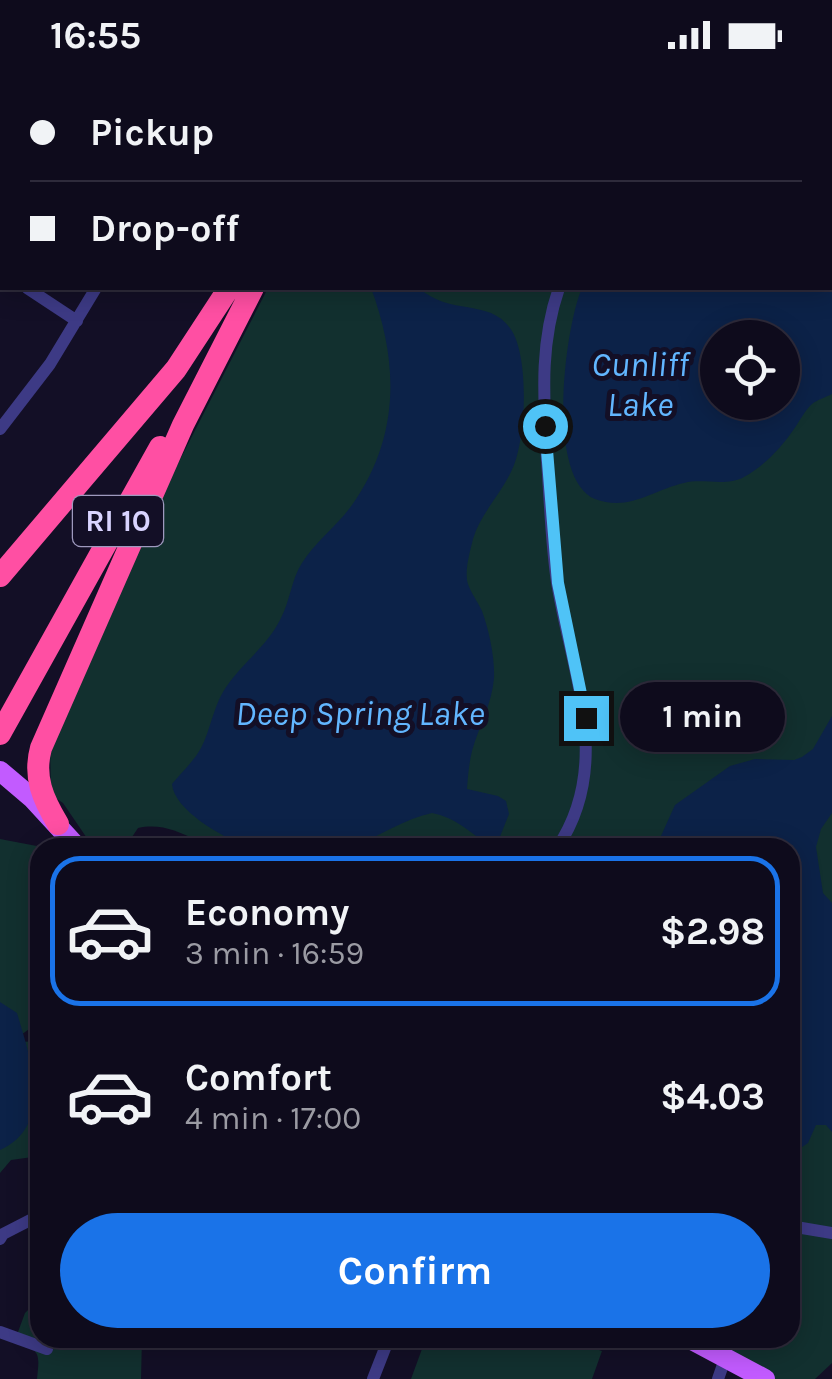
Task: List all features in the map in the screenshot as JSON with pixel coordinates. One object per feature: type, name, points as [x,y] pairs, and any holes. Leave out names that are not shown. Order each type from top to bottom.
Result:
[{"type":"highway","name":"RI 10","points":[[0,576],[176,369],[227,290]]},
{"type":"highway","name":"RI 10","points":[[0,734],[252,290]]},
{"type":"highway","points":[[58,824],[38,778],[41,748],[184,425],[242,311]]},
{"type":"main road","points":[[3,773],[70,838]]},
{"type":"main road","points":[[709,1348],[766,1379]]},
{"type":"street","points":[[30,290],[77,321]]},
{"type":"street","points":[[0,429],[50,364],[95,290]]},
{"type":"street","points":[[559,290],[544,344],[542,398],[556,572],[582,690],[586,734],[580,802],[562,838]]},
{"type":"street","points":[[0,1239],[30,1220]]},
{"type":"street","points":[[800,1228],[832,1233]]},
{"type":"street","points":[[0,1332],[30,1343]]},
{"type":"street","points":[[373,1379],[385,1348]]},
{"type":"street","points":[[718,1379],[726,1356]]},
{"type":"green space","points":[[267,290],[832,290],[832,1363],[815,1379],[768,1379],[711,1348],[800,1348],[800,838],[192,838],[154,826],[138,828],[132,838],[87,838],[63,803],[51,795],[50,745],[169,481]]},
{"type":"green space","points":[[0,839],[30,845],[30,1028],[21,1035],[0,1010]]},
{"type":"green space","points":[[20,1042],[30,1042],[30,1157],[11,1160],[0,1173],[0,1142]]},
{"type":"green space","points":[[30,1308],[30,1348],[15,1340]]},
{"type":"green space","points":[[30,1348],[142,1348],[141,1379],[37,1379],[36,1354]]},
{"type":"green space","points":[[422,1348],[602,1351],[592,1379],[411,1379]]},
{"type":"water","name":"Deep Spring Lake","points":[[372,290],[422,290],[444,302],[493,314],[512,331],[517,344],[524,397],[518,452],[510,475],[477,529],[467,573],[487,627],[494,678],[471,756],[467,789],[498,796],[506,801],[509,814],[499,838],[478,838],[455,822],[432,813],[372,838],[229,838],[190,813],[172,784],[201,748],[223,692],[274,630],[302,563],[352,505],[368,479],[379,453],[390,399],[387,344]]},
{"type":"water","name":"Cunliff Lake","points":[[581,290],[832,290],[832,394],[812,404],[778,450],[744,477],[684,483],[629,501],[607,502],[595,499],[579,486],[569,463],[563,400],[570,334]]},
{"type":"water","points":[[832,716],[832,813],[821,829],[816,847],[823,893],[832,903],[832,1132],[826,1125],[816,1125],[808,1143],[800,1148],[800,838],[660,838],[675,805],[730,766],[755,759],[794,760],[813,749]]},
{"type":"water","points":[[0,1002],[17,1013],[28,1050],[30,1118],[17,1139],[0,1150]]},
{"type":"route","points":[[545,426],[552,541],[586,718]]}]
